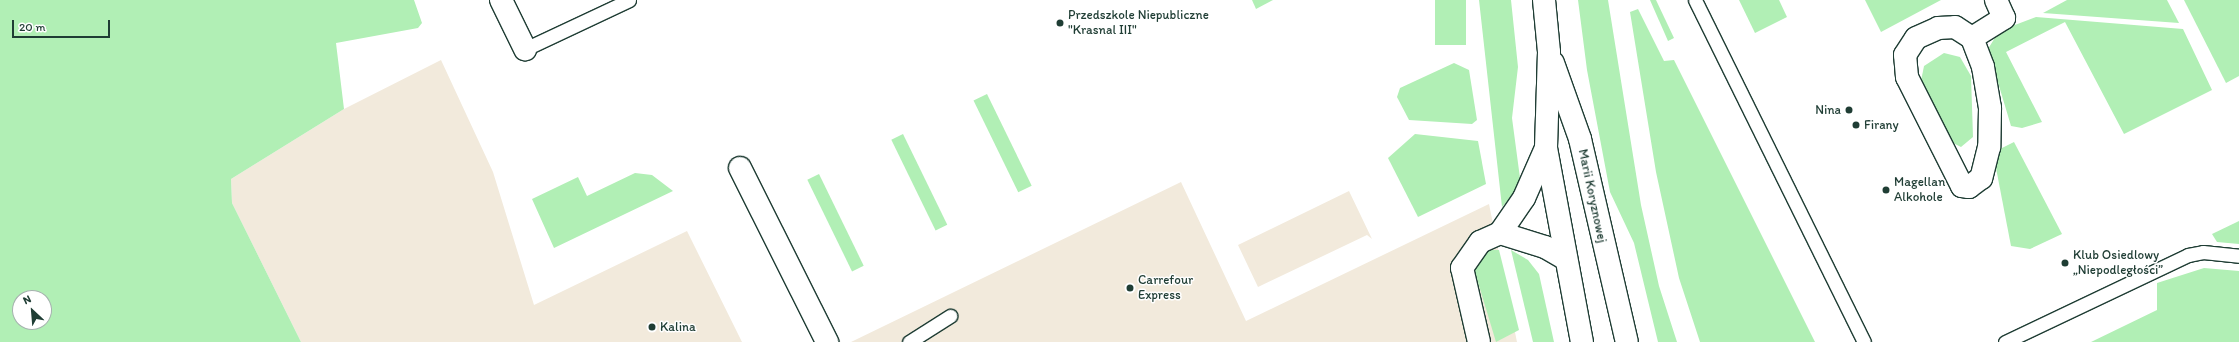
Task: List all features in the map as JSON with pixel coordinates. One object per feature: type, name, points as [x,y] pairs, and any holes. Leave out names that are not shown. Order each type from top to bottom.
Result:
[{"type":"street","points":[[501,0],[525,49]]},
{"type":"street","name":"Marii Koryznowej","points":[[1544,0],[1549,52],[1546,148],[1564,258],[1582,342]]},
{"type":"street","points":[[1972,38],[2004,18],[1996,0]]},
{"type":"street","points":[[1955,27],[1972,38],[1983,68],[1990,108],[1988,147],[1981,178],[1969,187],[1962,186],[1906,77],[1905,55],[1916,38],[1938,28],[1955,27]]},
{"type":"street","name":"Marii Koryznowej","points":[[1549,52],[1580,138],[1627,342]]},
{"type":"street","points":[[1479,342],[1462,268],[1480,242],[1500,233],[1524,198],[1546,148]]},
{"type":"street","points":[[740,168],[827,342]]},
{"type":"street","points":[[1500,233],[1546,247],[1564,258]]},
{"type":"lane","points":[[525,49],[629,0]]},
{"type":"lane","points":[[1695,0],[1864,342]]},
{"type":"lane","points":[[2005,342],[2188,255],[2203,252],[2239,256]]},
{"type":"lane","points":[[909,342],[922,330],[950,316]]},
{"type":"shaded area","points":[[441,60],[493,172],[534,305],[687,231],[742,342],[301,342],[232,203],[231,179],[344,109]]},
{"type":"shaded area","points":[[1181,182],[1246,321],[1489,204],[1517,342],[851,342]]},
{"type":"shaded area","points":[[1349,191],[1372,239],[1367,235],[1258,287],[1238,245]]},
{"type":"green space","points":[[0,0],[414,0],[422,23],[418,28],[336,43],[344,109],[231,179],[232,203],[301,342],[0,342]]},
{"type":"green space","points":[[1252,0],[1273,0],[1256,9]]},
{"type":"green space","points":[[1435,0],[1466,0],[1466,45],[1435,45]]},
{"type":"green space","points":[[1479,0],[1511,0],[1518,67],[1512,118],[1520,178],[1515,192],[1502,207]]},
{"type":"green space","points":[[1578,0],[1608,0],[1641,205],[1659,286],[1677,342],[1658,342],[1634,243],[1610,192],[1587,70]]},
{"type":"green space","points":[[1650,0],[1656,0],[1674,38],[1668,41]]},
{"type":"green space","points":[[1739,0],[1779,0],[1787,17],[1755,33]]},
{"type":"green space","points":[[1865,0],[1941,0],[1881,32]]},
{"type":"green space","points":[[2067,0],[2167,0],[2179,23],[2043,13]]},
{"type":"green space","points":[[2184,0],[2239,0],[2239,76],[2226,83]]},
{"type":"green space","points":[[1638,9],[1664,61],[1674,60],[1815,342],[1700,342],[1679,278],[1656,172],[1630,12]]},
{"type":"green space","points":[[2036,17],[2183,29],[2212,90],[2124,134],[2065,22],[2006,52],[2042,122],[2022,128],[2011,126],[1988,49],[1999,31]]},
{"type":"green space","points":[[1944,53],[1960,57],[1971,76],[1973,137],[1961,147],[1951,142],[1921,81],[1924,66]]},
{"type":"green space","points":[[1454,63],[1469,70],[1477,120],[1472,124],[1409,120],[1397,97],[1400,88]]},
{"type":"green space","points":[[987,94],[1032,186],[1018,192],[974,101]]},
{"type":"green space","points":[[903,134],[947,225],[936,230],[891,140]]},
{"type":"green space","points":[[1415,134],[1478,141],[1486,184],[1418,217],[1388,158]]},
{"type":"green space","points":[[2014,142],[2062,234],[2030,249],[2011,246],[1996,168],[2000,149]]},
{"type":"green space","points":[[635,173],[652,175],[673,191],[554,248],[532,199],[578,177],[587,196]]},
{"type":"green space","points":[[819,174],[864,266],[852,271],[807,180]]},
{"type":"green space","points":[[2239,221],[2239,244],[2217,242],[2212,234]]},
{"type":"green space","points":[[1490,250],[1499,250],[1519,330],[1496,342],[1474,269],[1480,254]]},
{"type":"green space","points":[[1511,250],[1528,260],[1539,274],[1554,342],[1533,342]]},
{"type":"green space","points":[[2204,268],[2239,271],[2239,342],[2091,342],[2157,310],[2157,283]]},
{"type":"place","name":"Przedszkole Niepubliczne \"Krasnal III\"","points":[[1060,23]]},
{"type":"place","name":"Nina","points":[[1849,110]]},
{"type":"place","name":"Firany","points":[[1856,125]]},
{"type":"place","name":"Magellan Alkohole","points":[[1886,190]]},
{"type":"place","name":"Klub Osiedlowy „Niepodległości”","points":[[2065,263]]},
{"type":"place","name":"Carrefour Express","points":[[1130,288]]},
{"type":"place","name":"Kalina","points":[[652,327]]}]
